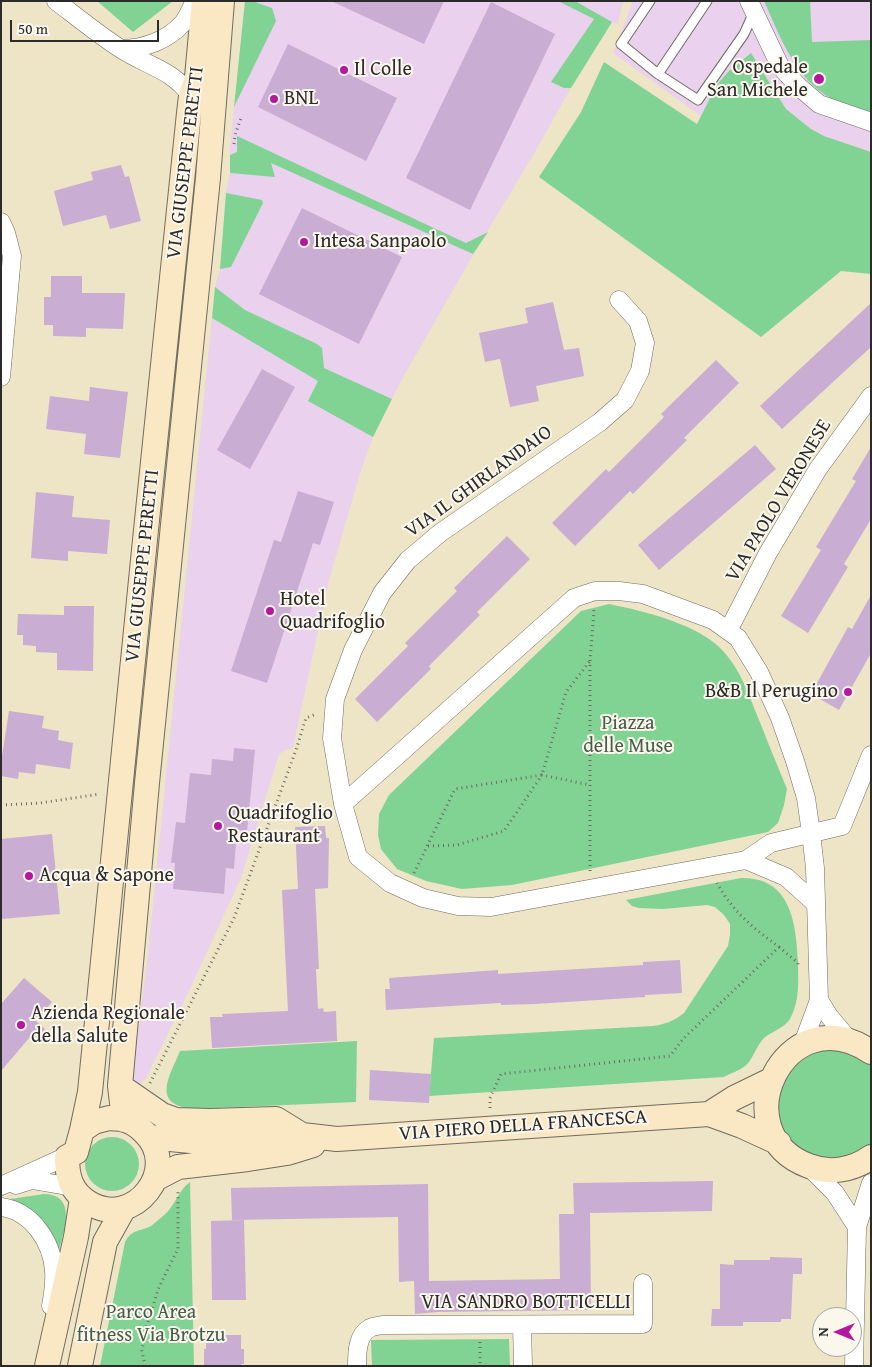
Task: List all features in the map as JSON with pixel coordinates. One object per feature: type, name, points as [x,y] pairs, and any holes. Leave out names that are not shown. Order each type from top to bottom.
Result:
[{"type":"street","points":[[56,1],[121,49],[162,69],[185,88],[191,96]]},
{"type":"street","points":[[121,49],[154,43],[170,34],[184,22],[194,1]]},
{"type":"street","name":"VIA GIUSEPPE PERETTI","points":[[79,1141],[90,1092],[163,357],[191,96],[198,77],[204,1]]},
{"type":"street","name":"VIA GIUSEPPE PERETTI","points":[[124,1120],[120,1086],[147,784],[208,178],[222,1]]},
{"type":"street","points":[[752,7],[780,66],[798,86],[819,104],[871,122]]},
{"type":"street","points":[[1,222],[12,256],[1,377]]},
{"type":"street","name":"VIA IL GHIRLANDAIO","points":[[343,804],[332,738],[335,699],[353,650],[382,592],[408,560],[440,533],[600,422],[626,400],[640,371],[644,343],[638,322],[619,300]]},
{"type":"street","name":"VIA PAOLO VERONESE","points":[[728,631],[768,553],[808,486],[871,396]]},
{"type":"street","points":[[802,1046],[819,1000],[815,868],[812,833],[806,798],[780,718],[759,672],[738,638],[713,620],[643,594],[595,591],[574,598],[343,804],[358,857],[390,883],[423,898],[458,906],[491,907],[746,860],[771,843],[812,833],[842,826],[871,755]]},
{"type":"street","points":[[746,860],[786,877],[816,904]]},
{"type":"street","points":[[819,1000],[829,1016],[850,1041],[871,1052]]},
{"type":"street","points":[[850,1041],[825,1039],[802,1046],[784,1060],[771,1080],[767,1096],[767,1113],[771,1129],[779,1143],[788,1154],[807,1165],[825,1170],[844,1169],[871,1157]]},
{"type":"street","name":"VIA PIERO DELLA FRANCESCA","points":[[709,1114],[734,1098],[771,1080]]},
{"type":"street","points":[[120,1086],[162,1115],[176,1120],[276,1119],[302,1135]]},
{"type":"street","name":"VIA PIERO DELLA FRANCESCA","points":[[149,1137],[212,1143],[302,1135],[337,1138],[709,1114],[742,1126],[779,1143]]},
{"type":"street","points":[[1,1188],[32,1180],[78,1193],[95,1206],[109,1210],[124,1208],[137,1202],[148,1192],[155,1180],[158,1165],[156,1150],[149,1137],[138,1126],[124,1120],[109,1118],[94,1122],[68,1157],[68,1172],[78,1193],[76,1236],[49,1355]]},
{"type":"street","name":"VIA PIERO DELLA FRANCESCA","points":[[155,1180],[178,1167],[287,1153],[337,1138]]},
{"type":"street","points":[[1,1188],[79,1141]]},
{"type":"street","points":[[807,1165],[834,1192],[857,1227]]},
{"type":"street","points":[[854,1366],[857,1227],[871,1183]]},
{"type":"street","points":[[1,1207],[15,1210],[27,1217],[44,1239],[54,1271],[49,1355]]},
{"type":"street","points":[[80,1366],[105,1242],[124,1208]]},
{"type":"street","name":"VIA SANDRO BOTTICELLI","points":[[357,1366],[357,1348],[362,1337],[370,1328],[382,1325],[643,1324],[643,1283]]},
{"type":"street","points":[[522,1325],[522,1366]]},
{"type":"lane","points":[[650,1],[621,44],[658,74],[698,100],[744,34],[752,7]]},
{"type":"lane","points":[[658,74],[707,1]]},
{"type":"path","points":[[234,150],[235,135],[241,118]]},
{"type":"path","points":[[590,889],[590,661],[595,591]]},
{"type":"path","points":[[427,846],[457,845],[504,831],[542,775],[566,692],[590,661]]},
{"type":"path","points":[[140,1101],[234,918],[306,718],[321,711],[334,709]]},
{"type":"path","points":[[406,890],[455,789],[542,775],[590,785]]},
{"type":"path","points":[[1,805],[40,803],[109,793],[109,782],[122,781]]},
{"type":"path","points":[[489,1128],[490,1098],[501,1074],[670,1056],[683,1039],[779,947],[746,922],[726,899],[714,878],[712,866]]},
{"type":"path","points":[[145,1366],[142,1351],[146,1328],[159,1287],[178,1249],[178,1187]]},
{"type":"path","points":[[480,1337],[480,1366]]},
{"type":"shaded area","points":[[245,1],[623,1],[618,24],[612,22],[571,88],[402,379],[373,437],[361,470],[329,580],[293,747],[279,754],[241,878],[146,1078],[134,1087],[132,1079],[148,954],[215,287],[220,269]]},
{"type":"shaded area","name":"Ospedale San Michele","points":[[633,1],[871,1],[871,152],[824,136],[811,129],[786,109],[751,53],[716,86],[701,116],[613,53]]},
{"type":"green space","points":[[97,1],[173,1],[133,32]]},
{"type":"green space","points":[[245,1],[252,1],[272,8],[276,21],[234,107]]},
{"type":"green space","points":[[558,1],[575,1],[612,22],[571,88],[564,88],[551,82],[594,19]]},
{"type":"green space","points":[[764,1],[810,1],[812,42],[871,40],[871,113],[835,100],[813,85],[795,64],[788,52]]},
{"type":"green space","points":[[751,53],[786,109],[811,129],[824,136],[871,152],[871,274],[841,271],[761,337],[539,177],[581,112],[604,62],[697,124],[716,86],[728,72]]},
{"type":"green space","points":[[237,136],[466,243],[488,232],[473,254],[271,163],[275,177],[230,173],[230,155],[237,152]]},
{"type":"green space","points":[[226,193],[262,200],[263,203],[231,267],[220,269]]},
{"type":"green space","points":[[215,287],[245,310],[317,344],[322,348],[324,368],[392,399],[373,437],[308,401],[318,381],[212,318]]},
{"type":"green space","name":"Piazza delle Muse","points":[[609,604],[638,610],[685,626],[713,642],[729,658],[747,690],[787,789],[778,823],[768,832],[512,885],[462,889],[426,881],[397,869],[381,849],[378,835],[379,814],[389,795],[581,611]]},
{"type":"green space","points":[[741,878],[758,880],[771,885],[780,894],[792,918],[798,961],[798,990],[794,1010],[789,1020],[764,1038],[743,1068],[724,1077],[429,1096],[434,1038],[653,1026],[670,1022],[680,1016],[684,1013],[728,946],[730,924],[715,907],[707,905],[663,909],[639,908],[632,906],[626,900]]},
{"type":"green space","points":[[357,1041],[356,1102],[191,1109],[179,1106],[171,1101],[167,1095],[169,1079],[180,1051]]},
{"type":"green space","points":[[825,1048],[862,1056],[871,1063],[871,1145],[863,1151],[833,1161],[809,1156],[785,1136],[775,1107],[791,1065]]},
{"type":"green space","points":[[107,1137],[117,1137],[127,1141],[135,1149],[139,1164],[135,1179],[127,1187],[117,1191],[107,1191],[97,1187],[89,1179],[85,1169],[85,1159],[89,1149],[97,1141]]},
{"type":"green space","name":"Parco Area fitness Via Brotzu","points":[[190,1182],[194,1366],[100,1366],[125,1242],[130,1235],[151,1226],[167,1212],[182,1189]]},
{"type":"green space","points":[[44,1194],[55,1196],[62,1201],[65,1208],[65,1226],[58,1255],[34,1213],[22,1204],[10,1199]]},
{"type":"green space","points":[[509,1339],[510,1366],[372,1366],[371,1340]]},
{"type":"building","points":[[331,1],[444,1],[424,44]]},
{"type":"building","points":[[491,2],[555,34],[470,210],[406,178]]},
{"type":"building","points":[[288,44],[397,98],[366,161],[258,107]]},
{"type":"building","points":[[121,165],[125,177],[129,176],[141,221],[110,229],[106,215],[63,226],[54,191],[93,180],[91,172]]},
{"type":"building","points":[[302,208],[402,257],[359,344],[259,294]]},
{"type":"building","points":[[51,276],[82,276],[82,293],[125,293],[123,329],[86,328],[86,337],[53,336],[53,325],[44,325],[44,297],[51,297]]},
{"type":"building","points":[[553,302],[564,350],[579,348],[584,376],[536,386],[539,401],[510,407],[500,359],[485,362],[479,333],[528,323],[525,308]]},
{"type":"building","points":[[871,303],[871,347],[782,429],[760,406]]},
{"type":"building","points":[[716,360],[739,383],[684,438],[687,440],[633,494],[630,491],[575,546],[552,523],[606,469],[609,472],[664,417],[661,414]]},
{"type":"building","points":[[262,369],[295,387],[250,469],[217,450]]},
{"type":"building","points":[[90,387],[128,392],[120,458],[84,454],[86,434],[46,429],[50,396],[89,401]]},
{"type":"building","points":[[755,445],[776,469],[659,570],[638,545]]},
{"type":"building","points":[[871,447],[871,519],[844,564],[848,567],[808,633],[781,616],[821,550],[816,547],[856,481],[852,479]]},
{"type":"building","name":"Hotel Quadrifoglio","points":[[298,491],[334,502],[320,545],[313,543],[267,683],[231,671],[274,540],[281,542]]},
{"type":"building","points":[[36,492],[74,496],[72,517],[110,520],[107,554],[68,551],[68,561],[31,558]]},
{"type":"building","points":[[507,536],[530,559],[477,612],[480,615],[429,666],[431,669],[377,722],[355,699],[408,646],[405,643],[457,591],[454,588]]},
{"type":"building","points":[[871,595],[871,653],[839,710],[811,694],[848,627],[852,629]]},
{"type":"building","points":[[64,606],[94,606],[93,671],[57,670],[57,653],[36,652],[36,646],[23,645],[23,635],[17,635],[18,614],[64,615]]},
{"type":"building","points":[[9,711],[44,716],[42,728],[59,731],[58,740],[73,743],[70,769],[36,764],[35,774],[19,772],[18,779],[1,776],[1,763]]},
{"type":"building","points":[[234,748],[255,750],[247,831],[237,830],[234,869],[226,868],[224,894],[173,889],[175,863],[171,863],[176,822],[185,823],[190,773],[211,775],[212,759],[233,761]]},
{"type":"building","points":[[325,826],[326,838],[329,838],[328,888],[315,889],[319,969],[316,969],[318,1009],[323,1008],[324,1012],[336,1011],[337,1041],[212,1048],[210,1017],[223,1017],[222,1014],[288,1011],[282,890],[298,889],[295,827]]},
{"type":"building","name":"Acqua & Sapone","points":[[52,834],[60,914],[1,919],[1,839]]},
{"type":"building","points":[[680,960],[682,993],[535,1004],[501,1005],[501,1003],[386,1010],[385,989],[390,989],[389,978],[498,970],[498,974],[643,965],[643,962]]},
{"type":"building","name":"Azienda Regionale della Salute","points":[[24,978],[52,1002],[36,1021],[45,1029],[35,1041],[30,1037],[1,1071],[1,1004]]},
{"type":"building","points":[[370,1070],[431,1074],[429,1103],[369,1100]]},
{"type":"building","points":[[713,1181],[712,1211],[590,1213],[591,1310],[415,1314],[414,1281],[399,1282],[398,1217],[232,1220],[231,1188],[428,1184],[429,1281],[560,1279],[559,1214],[574,1214],[573,1183]]},
{"type":"building","points":[[244,1220],[246,1300],[212,1300],[211,1221]]},
{"type":"building","points":[[770,1257],[802,1258],[802,1274],[793,1274],[791,1319],[781,1319],[781,1322],[743,1322],[743,1326],[711,1326],[712,1309],[720,1309],[720,1264],[734,1265],[734,1260],[770,1260]]},
{"type":"building","points":[[206,1335],[241,1335],[241,1349],[244,1349],[244,1364],[241,1364],[241,1366],[204,1365]]},
{"type":"place","name":"Il Colle","points":[[344,70]]},
{"type":"place","name":"Ospedale San Michele","points":[[819,79]]},
{"type":"place","name":"BNL","points":[[274,99]]},
{"type":"place","name":"Intesa Sanpaolo","points":[[304,242]]},
{"type":"place","name":"Hotel Quadrifoglio","points":[[270,611]]},
{"type":"place","name":"B&B Il Perugino","points":[[848,692]]},
{"type":"place","name":"Quadrifoglio Restaurant","points":[[218,826]]},
{"type":"place","name":"Acqua & Sapone","points":[[29,876]]},
{"type":"place","name":"Azienda Regionale della Salute","points":[[21,1025]]}]
